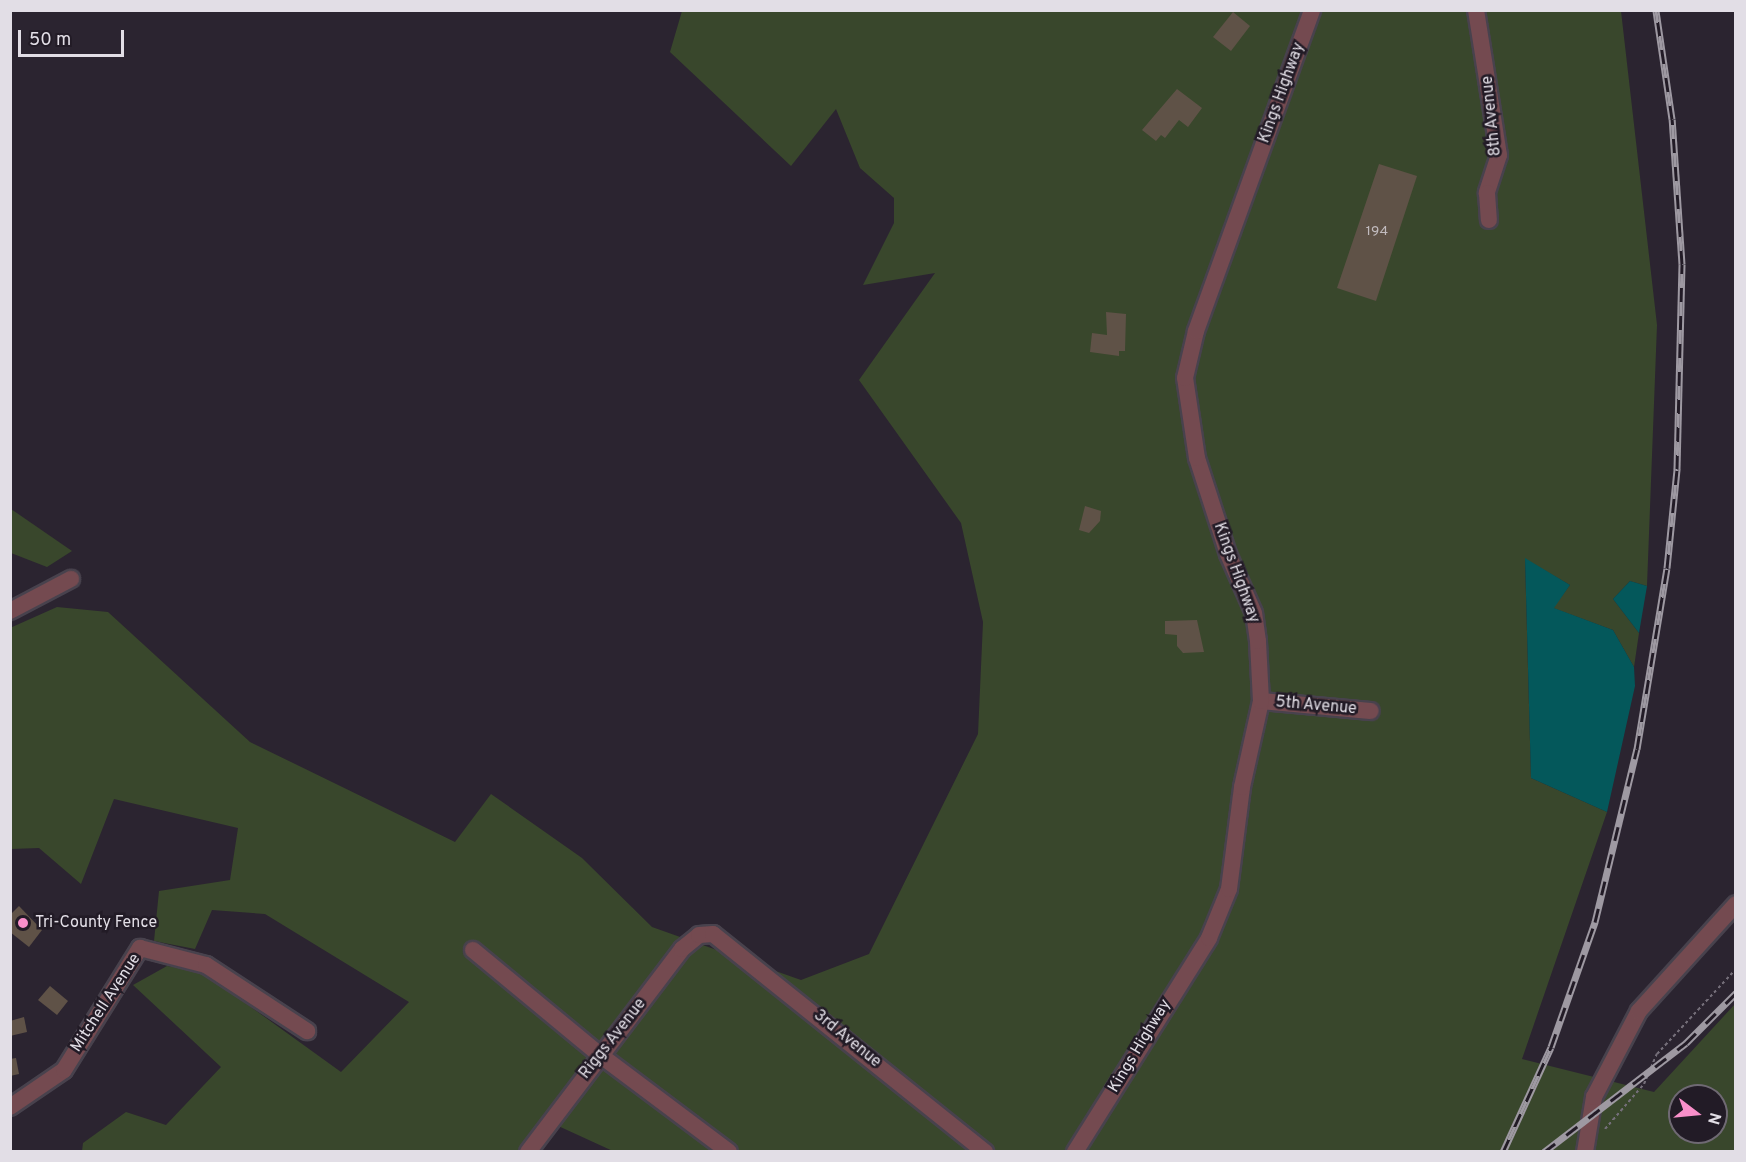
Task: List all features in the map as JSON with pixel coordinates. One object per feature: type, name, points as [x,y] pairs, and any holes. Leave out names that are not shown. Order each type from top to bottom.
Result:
[{"type":"street","name":"Kings Highway","points":[[1075,1152],[1221,915],[1261,702],[1254,614],[1228,554],[1197,458],[1185,378],[1196,331],[1312,10]]},
{"type":"street","name":"8th Avenue","points":[[1476,10],[1499,155],[1487,193],[1489,220]]},
{"type":"street","points":[[10,611],[71,579]]},
{"type":"street","name":"5th Avenue","points":[[1261,702],[1371,711]]},
{"type":"street","points":[[1585,1152],[1594,1097],[1639,1011],[1736,904]]},
{"type":"street","name":"Riggs Avenue","points":[[528,1152],[682,949],[705,934]]},
{"type":"street","name":"3rd Avenue","points":[[705,934],[713,934],[782,987],[985,1152]]},
{"type":"street","name":"Mitchell Avenue","points":[[10,1107],[64,1070],[140,948],[206,965],[307,1032]]},
{"type":"street","points":[[473,950],[600,1055],[729,1152]]},
{"type":"path","points":[[1600,1135],[1644,1084],[1658,1054],[1736,969]]},
{"type":"shaded area","points":[[682,11],[1621,11],[1657,325],[1647,586],[1630,581],[1613,599],[1639,633],[1634,667],[1613,630],[1553,608],[1570,585],[1525,559],[1531,778],[1607,812],[1522,1059],[1654,1092],[1735,1004],[1735,1151],[615,1152],[543,1119],[517,1151],[82,1151],[83,1143],[126,1112],[166,1125],[221,1067],[133,985],[167,966],[201,971],[341,1072],[409,1002],[265,914],[212,910],[195,949],[154,941],[159,891],[230,880],[238,828],[114,799],[81,884],[39,848],[11,849],[10,628],[57,607],[108,612],[250,742],[455,842],[491,794],[582,858],[652,927],[801,980],[869,954],[978,734],[983,622],[961,523],[859,380],[935,273],[863,285],[894,223],[894,198],[860,168],[836,109],[791,166],[670,52]]},
{"type":"shaded area","points":[[10,509],[72,551],[47,567],[11,553]]},
{"type":"shaded area","points":[[1525,558],[1570,585],[1554,608],[1613,630],[1634,667],[1635,686],[1607,812],[1531,778]]},
{"type":"shaded area","points":[[1630,581],[1647,586],[1639,633],[1613,599]]},
{"type":"building","points":[[1233,12],[1250,26],[1231,51],[1213,37]]},
{"type":"building","points":[[1177,89],[1202,108],[1188,127],[1179,120],[1165,138],[1161,135],[1156,141],[1142,130]]},
{"type":"building","points":[[1379,164],[1417,176],[1376,301],[1337,288]]},
{"type":"building","points":[[1106,312],[1126,314],[1125,351],[1119,351],[1119,356],[1090,352],[1092,333],[1107,335]]},
{"type":"building","points":[[1085,506],[1101,511],[1100,521],[1089,533],[1079,530]]},
{"type":"building","points":[[1197,620],[1204,652],[1183,653],[1177,646],[1177,635],[1165,634],[1165,621]]},
{"type":"building","name":"Tri-County Fence","points":[[19,906],[42,930],[29,947],[10,932],[10,915]]},
{"type":"building","points":[[50,986],[68,1001],[57,1015],[38,1000]]},
{"type":"building","points":[[24,1017],[27,1032],[10,1036],[10,1021]]},
{"type":"building","points":[[16,1058],[19,1074],[10,1076],[10,1059]]},
{"type":"railway","points":[[1503,1152],[1551,1047],[1595,922],[1637,749],[1667,568],[1677,469],[1682,264],[1672,119],[1656,10]]},
{"type":"railway","points":[[1544,1152],[1686,1043],[1736,993]]},
{"type":"place","name":"Tri-County Fence","points":[[23,923]]}]
